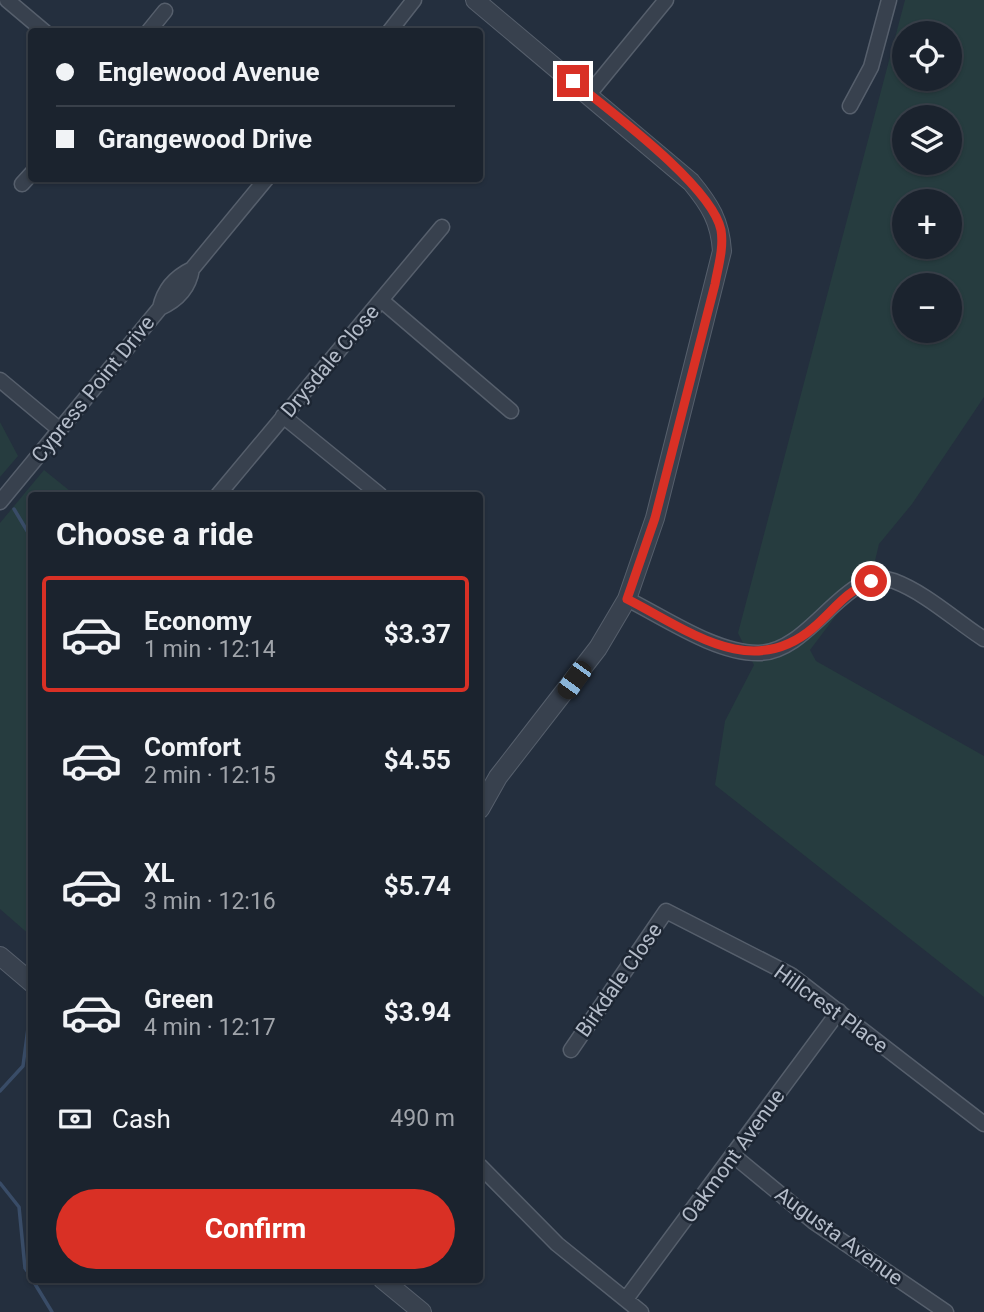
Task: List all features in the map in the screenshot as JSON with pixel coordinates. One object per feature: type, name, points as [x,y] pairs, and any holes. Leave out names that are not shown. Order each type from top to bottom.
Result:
[{"type":"street","points":[[7,0],[40,28]]},
{"type":"street","points":[[392,28],[414,0]]},
{"type":"street","points":[[475,0],[691,182],[714,210],[721,231],[722,251],[655,518],[627,599],[598,648],[498,777],[483,804]]},
{"type":"street","points":[[589,94],[666,0]]},
{"type":"street","points":[[850,106],[871,67],[890,0]]},
{"type":"street","points":[[151,28],[165,11]]},
{"type":"street","name":"Cypress Point Drive","points":[[0,502],[160,308],[163,294],[179,275],[191,269],[264,182]]},
{"type":"street","name":"Drysdale Close","points":[[220,492],[442,227]]},
{"type":"street","points":[[381,300],[512,411]]},
{"type":"street","points":[[0,380],[60,430]]},
{"type":"street","points":[[283,416],[376,492]]},
{"type":"street","points":[[627,599],[730,650],[760,653],[775,651],[813,629],[850,590],[871,581],[892,580],[984,639]]},
{"type":"street","name":"Hillcrest Place","points":[[667,911],[791,975],[984,1124]]},
{"type":"street","name":"Birkdale Close","points":[[571,1049],[667,911]]},
{"type":"street","points":[[0,956],[28,980]]},
{"type":"street","name":"Oakmont Avenue","points":[[626,1299],[839,1011]]},
{"type":"street","name":"Augusta Avenue","points":[[734,1156],[814,1222],[946,1312]]},
{"type":"street","points":[[483,1169],[557,1244],[641,1312]]},
{"type":"street","points":[[387,1283],[422,1312]]},
{"type":"green space","points":[[905,0],[984,0],[984,397],[912,504],[879,544],[874,565],[810,650],[816,661],[984,756],[984,997],[715,785],[725,721],[754,665],[738,633],[892,49],[892,91],[962,91],[962,21],[899,21]]},
{"type":"green space","points":[[0,422],[18,456],[0,477]]},
{"type":"green space","points":[[44,470],[71,492],[28,492],[28,933],[0,909],[0,523]]},
{"type":"waterway","points":[[14,509],[28,532]]},
{"type":"waterway","points":[[0,1091],[23,1066],[28,1028]]},
{"type":"waterway","points":[[0,1183],[19,1207],[25,1268],[28,1272]]},
{"type":"waterway","points":[[34,1283],[52,1312]]},
{"type":"route","points":[[573,81],[691,182],[714,210],[721,231],[722,251],[715,284],[655,518],[627,599],[730,650],[760,653],[784,647],[813,629],[850,590],[871,581]]}]
